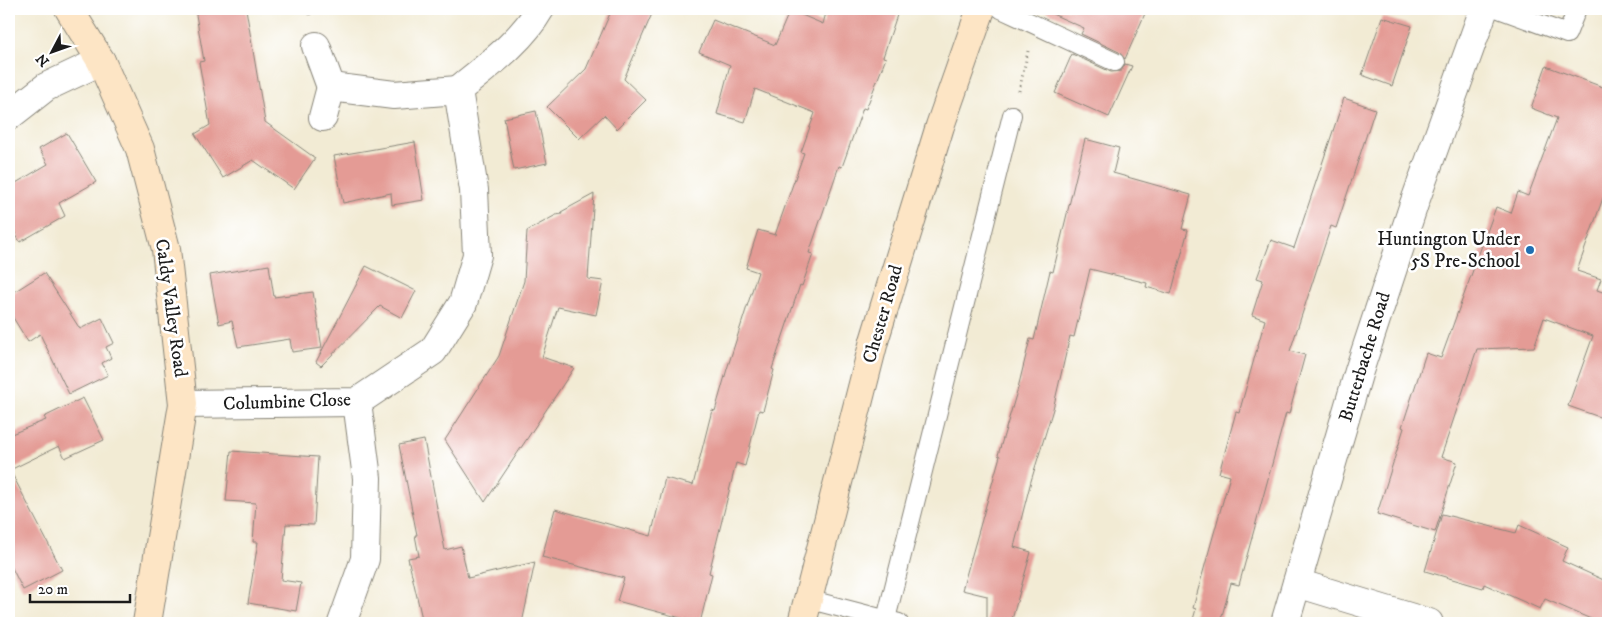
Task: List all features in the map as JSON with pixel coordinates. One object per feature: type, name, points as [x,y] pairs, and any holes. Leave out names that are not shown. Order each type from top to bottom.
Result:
[{"type":"street","name":"Caldy Valley Road","points":[[69,9],[101,61],[140,149],[166,250],[183,404],[148,623]]},
{"type":"street","points":[[331,87],[394,95],[458,90],[512,44],[540,9]]},
{"type":"street","name":"Chester Road","points":[[805,611],[874,341],[940,126],[981,9]]},
{"type":"street","name":"Butterbache Road","points":[[1285,623],[1365,352],[1414,204],[1484,9]]},
{"type":"street","points":[[316,46],[331,87],[323,117]]},
{"type":"street","points":[[9,116],[46,87],[101,61]]},
{"type":"street","name":"Columbine Close","points":[[183,404],[357,402],[433,352],[463,303],[477,255],[474,190],[458,90]]},
{"type":"street","points":[[342,623],[365,560],[367,478],[357,402]]},
{"type":"street","points":[[1297,583],[1429,623]]},
{"type":"lane","points":[[1001,9],[1037,24],[1115,62]]},
{"type":"lane","points":[[1499,9],[1567,34],[1577,9]]},
{"type":"lane","points":[[805,611],[892,621],[1012,116]]},
{"type":"path","points":[[1012,116],[1037,24]]},
{"type":"building","points":[[195,9],[246,9],[265,122],[315,158],[294,189],[253,160],[223,178],[195,134],[210,125],[199,62],[204,61]]},
{"type":"building","points":[[612,9],[654,9],[624,79],[646,100],[617,129],[604,115],[579,139],[547,107],[586,69]]},
{"type":"building","points":[[827,9],[899,9],[883,57],[886,58],[866,109],[863,108],[842,167],[839,166],[809,253],[813,254],[802,286],[800,285],[772,369],[774,370],[763,411],[759,410],[745,466],[736,463],[709,573],[712,574],[700,623],[617,601],[624,578],[542,557],[555,509],[651,536],[665,478],[693,485],[712,410],[715,411],[758,272],[746,268],[758,230],[775,235],[804,153],[801,152],[815,113],[755,89],[745,122],[717,114],[730,65],[699,52],[713,20],[775,45],[790,10],[823,24]]},
{"type":"building","points":[[1041,9],[1147,9],[1125,59],[1119,52],[1081,34],[1084,28]]},
{"type":"building","points":[[1382,17],[1412,26],[1392,86],[1362,75]]},
{"type":"building","points":[[1072,54],[1111,72],[1121,71],[1125,64],[1132,66],[1109,117],[1055,93]]},
{"type":"building","name":"Huntington Under 5S Pre-School","points":[[1546,66],[1608,89],[1608,184],[1577,271],[1601,279],[1597,290],[1608,294],[1608,420],[1568,406],[1593,336],[1544,318],[1534,347],[1477,349],[1441,457],[1457,462],[1435,532],[1377,514],[1426,353],[1441,358],[1496,207],[1511,213],[1518,192],[1528,196],[1557,118],[1531,108]]},
{"type":"building","points":[[1344,98],[1375,109],[1336,228],[1331,226],[1290,351],[1305,355],[1289,414],[1286,413],[1239,585],[1231,583],[1220,623],[1192,623],[1196,609],[1193,608],[1230,476],[1219,473],[1236,412],[1239,413],[1265,320],[1252,315],[1263,280],[1257,278],[1271,240],[1294,248]]},
{"type":"building","points":[[536,111],[547,163],[514,170],[504,118]]},
{"type":"building","points":[[67,133],[96,182],[59,203],[65,216],[20,242],[9,222],[9,187],[48,164],[39,149]]},
{"type":"building","points":[[1085,139],[1119,148],[1113,173],[1191,195],[1182,229],[1188,230],[1171,294],[1146,287],[1147,283],[1090,269],[1074,337],[1070,336],[1053,409],[1031,481],[1014,547],[1031,552],[1011,623],[987,623],[987,596],[962,590],[1000,456],[998,455],[1030,339],[1034,340],[1050,271],[1053,272]]},
{"type":"building","points":[[415,142],[424,200],[392,205],[391,193],[343,203],[334,156]]},
{"type":"building","points":[[594,194],[588,279],[603,281],[596,315],[558,307],[542,357],[574,368],[485,502],[445,440],[499,356],[524,281],[527,231],[556,215],[562,214],[561,212]]},
{"type":"building","points":[[269,265],[274,297],[313,292],[322,348],[292,352],[290,339],[238,347],[232,321],[219,324],[210,275]]},
{"type":"building","points":[[366,266],[416,291],[402,318],[380,306],[321,366],[316,362]]},
{"type":"building","points":[[44,273],[80,329],[102,318],[114,343],[106,347],[111,358],[102,363],[108,375],[69,394],[40,334],[28,342],[9,311],[9,295]]},
{"type":"building","points":[[83,398],[104,440],[65,458],[59,446],[10,470],[62,570],[23,590],[9,562],[9,435],[46,420],[44,417]]},
{"type":"building","points":[[424,440],[445,550],[461,546],[468,578],[535,562],[522,623],[423,623],[408,558],[419,556],[415,535],[417,535],[399,445]]},
{"type":"building","points":[[231,451],[318,457],[314,525],[286,524],[281,580],[301,583],[296,611],[248,603],[258,542],[253,542],[256,503],[226,501]]},
{"type":"building","points":[[1442,514],[1516,533],[1519,525],[1568,547],[1562,561],[1608,582],[1608,623],[1600,623],[1545,599],[1540,609],[1484,584],[1483,588],[1425,571]]},
{"type":"place","name":"Huntington Under 5S Pre-School","points":[[1530,250]]}]
